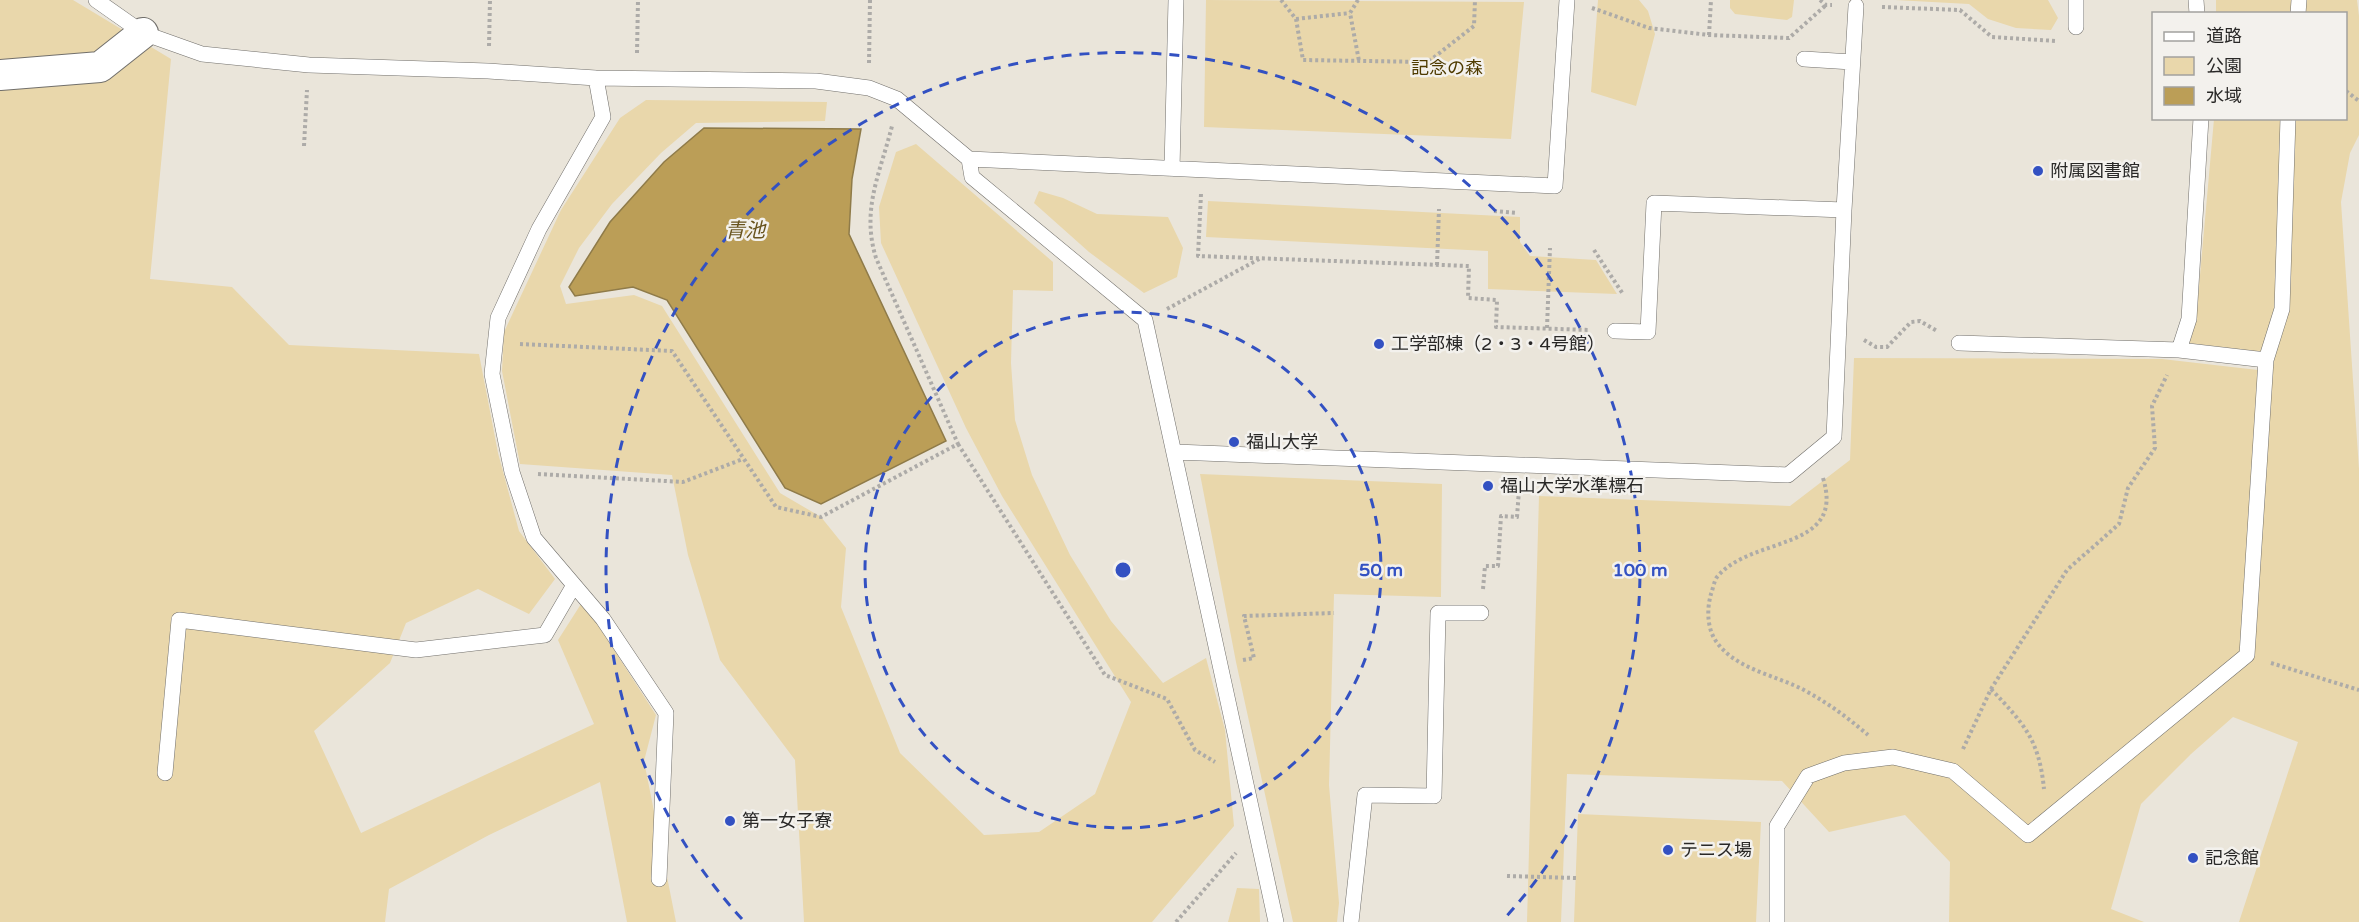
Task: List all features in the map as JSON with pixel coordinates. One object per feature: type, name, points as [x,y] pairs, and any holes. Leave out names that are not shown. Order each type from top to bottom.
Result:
[{"type":"street","points":[[0,75],[100,68],[143,33]]},
{"type":"lane","points":[[96,0],[143,33],[202,54],[309,65],[489,71],[596,78],[816,81],[868,88],[897,99],[969,159],[1555,186],[1567,0]]},
{"type":"lane","points":[[1172,169],[1176,0]]},
{"type":"lane","points":[[2076,0],[2076,27]]},
{"type":"lane","points":[[1175,452],[1788,475],[1834,437],[1856,6]]},
{"type":"lane","points":[[1804,59],[1852,62]]},
{"type":"lane","points":[[596,78],[603,117],[539,229],[498,318],[492,374],[512,472],[534,538],[603,619],[666,713],[659,879]]},
{"type":"lane","points":[[2179,350],[2189,319],[2201,120]]},
{"type":"lane","points":[[1777,922],[1777,826],[1808,776],[1844,763],[1893,757],[1953,771],[2028,835],[2247,655],[2266,360],[2282,309],[2288,120]]},
{"type":"lane","points":[[969,159],[972,177],[1145,320],[1247,780],[1276,922]]},
{"type":"lane","points":[[1615,331],[1648,332],[1654,203],[1844,210]]},
{"type":"lane","points":[[1959,343],[2179,350],[2266,360]]},
{"type":"lane","points":[[165,773],[179,620],[416,650],[544,635],[574,585]]},
{"type":"lane","points":[[1351,922],[1365,795],[1434,796],[1438,613],[1481,613]]},
{"type":"path","points":[[489,71],[490,0]]},
{"type":"path","points":[[637,79],[638,0]]},
{"type":"path","points":[[868,88],[870,0]]},
{"type":"path","points":[[1281,0],[1296,19],[1303,60],[1428,62],[1474,26],[1475,0]]},
{"type":"path","points":[[1358,0],[1350,13],[1359,61]]},
{"type":"path","points":[[1709,35],[1711,0]]},
{"type":"path","points":[[1820,0],[1826,5],[1960,10],[1992,37],[2067,42],[2076,27]]},
{"type":"path","points":[[1589,7],[1649,28],[1709,35],[1789,38],[1826,5]]},
{"type":"path","points":[[1296,19],[1350,13]]},
{"type":"path","points":[[304,146],[309,65]]},
{"type":"path","points":[[2347,92],[2359,101]]},
{"type":"path","points":[[897,99],[872,198],[868,234],[880,269],[958,444],[1105,675],[1167,699],[1195,750],[1247,780]]},
{"type":"path","points":[[1201,194],[1198,256],[1469,266],[1468,298],[1497,300],[1496,327],[1615,331]]},
{"type":"path","points":[[1437,265],[1438,208]]},
{"type":"path","points":[[1547,328],[1550,248]]},
{"type":"path","points":[[1594,250],[1648,332]]},
{"type":"path","points":[[1145,320],[1261,258]]},
{"type":"path","points":[[1839,324],[1876,347],[1887,347],[1911,321],[1920,321],[1959,343]]},
{"type":"path","points":[[496,342],[562,348],[672,351],[776,507],[820,517],[958,444]]},
{"type":"path","points":[[1953,771],[1990,688],[2067,570],[2119,524],[2128,488],[2155,448],[2152,406],[2179,350]]},
{"type":"path","points":[[1815,452],[1827,491],[1824,515],[1810,533],[1750,553],[1716,578],[1706,609],[1714,639],[1736,661],[1802,688],[1839,709],[1893,757]]},
{"type":"path","points":[[512,472],[683,482],[743,459]]},
{"type":"path","points":[[1481,613],[1485,566],[1498,566],[1501,516],[1517,517],[1520,465]]},
{"type":"path","points":[[1221,664],[1254,658],[1244,616],[1334,613]]},
{"type":"path","points":[[2247,655],[2359,690]]},
{"type":"path","points":[[1990,688],[2025,725],[2041,761],[2047,820]]},
{"type":"path","points":[[1176,922],[1234,855],[1255,818]]},
{"type":"path","points":[[1507,876],[1576,878]]},
{"type":"shaded area","name":"福山大学","points":[[0,0],[2359,0],[2359,766],[2303,922],[151,922]]},
{"type":"green space","points":[[0,0],[73,0],[171,59],[150,279],[232,287],[289,345],[479,354],[498,453],[519,531],[555,579],[529,614],[478,589],[406,623],[390,663],[314,731],[361,833],[594,724],[558,640],[581,604],[596,622],[656,715],[644,761],[676,922],[627,922],[600,782],[489,835],[389,889],[385,922],[0,922]]},
{"type":"green space","name":"記念の森","points":[[1206,0],[1524,2],[1511,139],[1204,127]]},
{"type":"green space","points":[[1598,0],[1639,0],[1648,11],[1655,34],[1636,106],[1591,92]]},
{"type":"green space","points":[[1730,0],[1794,0],[1792,17],[1787,20],[1735,14],[1730,8]]},
{"type":"green space","points":[[1895,0],[2048,0],[2058,18],[2051,30],[2016,28],[1988,19],[1969,4]]},
{"type":"green space","points":[[2216,0],[2357,0],[2359,135],[2350,153],[2341,202],[2359,469],[2359,922],[2239,922],[2298,742],[2233,717],[2191,754],[2141,804],[2111,909],[2144,922],[1949,922],[1950,862],[1905,815],[1829,832],[1782,781],[1567,774],[1561,922],[1527,922],[1539,496],[1790,506],[1850,460],[1854,358],[2162,359],[2258,370],[2262,352],[2188,343],[2196,320],[2214,120],[2347,120],[2347,12],[2216,12]]},
{"type":"green space","points":[[646,100],[827,102],[825,121],[696,123],[661,153],[612,204],[579,248],[560,286],[566,304],[634,295],[662,306],[780,493],[821,517],[846,548],[841,607],[900,753],[984,835],[1039,832],[1095,794],[1131,702],[1002,496],[966,428],[881,243],[879,207],[896,152],[916,144],[1053,262],[1053,291],[1013,290],[1011,363],[1015,420],[1032,475],[1070,555],[1111,621],[1163,683],[1206,658],[1225,730],[1234,826],[1152,922],[804,922],[795,760],[720,660],[688,555],[672,475],[520,464],[502,371],[504,332],[561,210],[620,118]]},
{"type":"green space","points":[[1039,191],[1063,198],[1097,214],[1168,217],[1183,248],[1177,277],[1144,293],[1089,252],[1034,203]]},
{"type":"green space","points":[[1208,201],[1520,217],[1520,242],[1530,256],[1596,260],[1617,294],[1488,289],[1488,251],[1206,237]]},
{"type":"green space","points":[[1200,474],[1442,484],[1441,597],[1334,594],[1329,785],[1339,903],[1337,922],[1293,922],[1236,662]]},
{"type":"green space","name":"テニス場","points":[[1578,814],[1761,822],[1756,922],[1574,922]]},
{"type":"green space","points":[[1237,888],[1259,889],[1260,922],[1228,922]]},
{"type":"water","name":"青池","points":[[704,128],[861,129],[852,179],[849,234],[946,441],[821,504],[785,488],[667,300],[633,287],[575,296],[569,287],[610,222],[664,162]]},
{"type":"place","name":"附属図書館","points":[[2038,171]]},
{"type":"place","name":"工学部棟（2・3・4号館）","points":[[1379,344]]},
{"type":"place","name":"福山大学","points":[[1234,442]]},
{"type":"place","name":"福山大学水準標石","points":[[1488,486]]},
{"type":"place","name":"第一女子寮","points":[[730,821]]},
{"type":"place","name":"テニス場","points":[[1668,850]]},
{"type":"place","name":"記念館","points":[[2193,858]]}]
